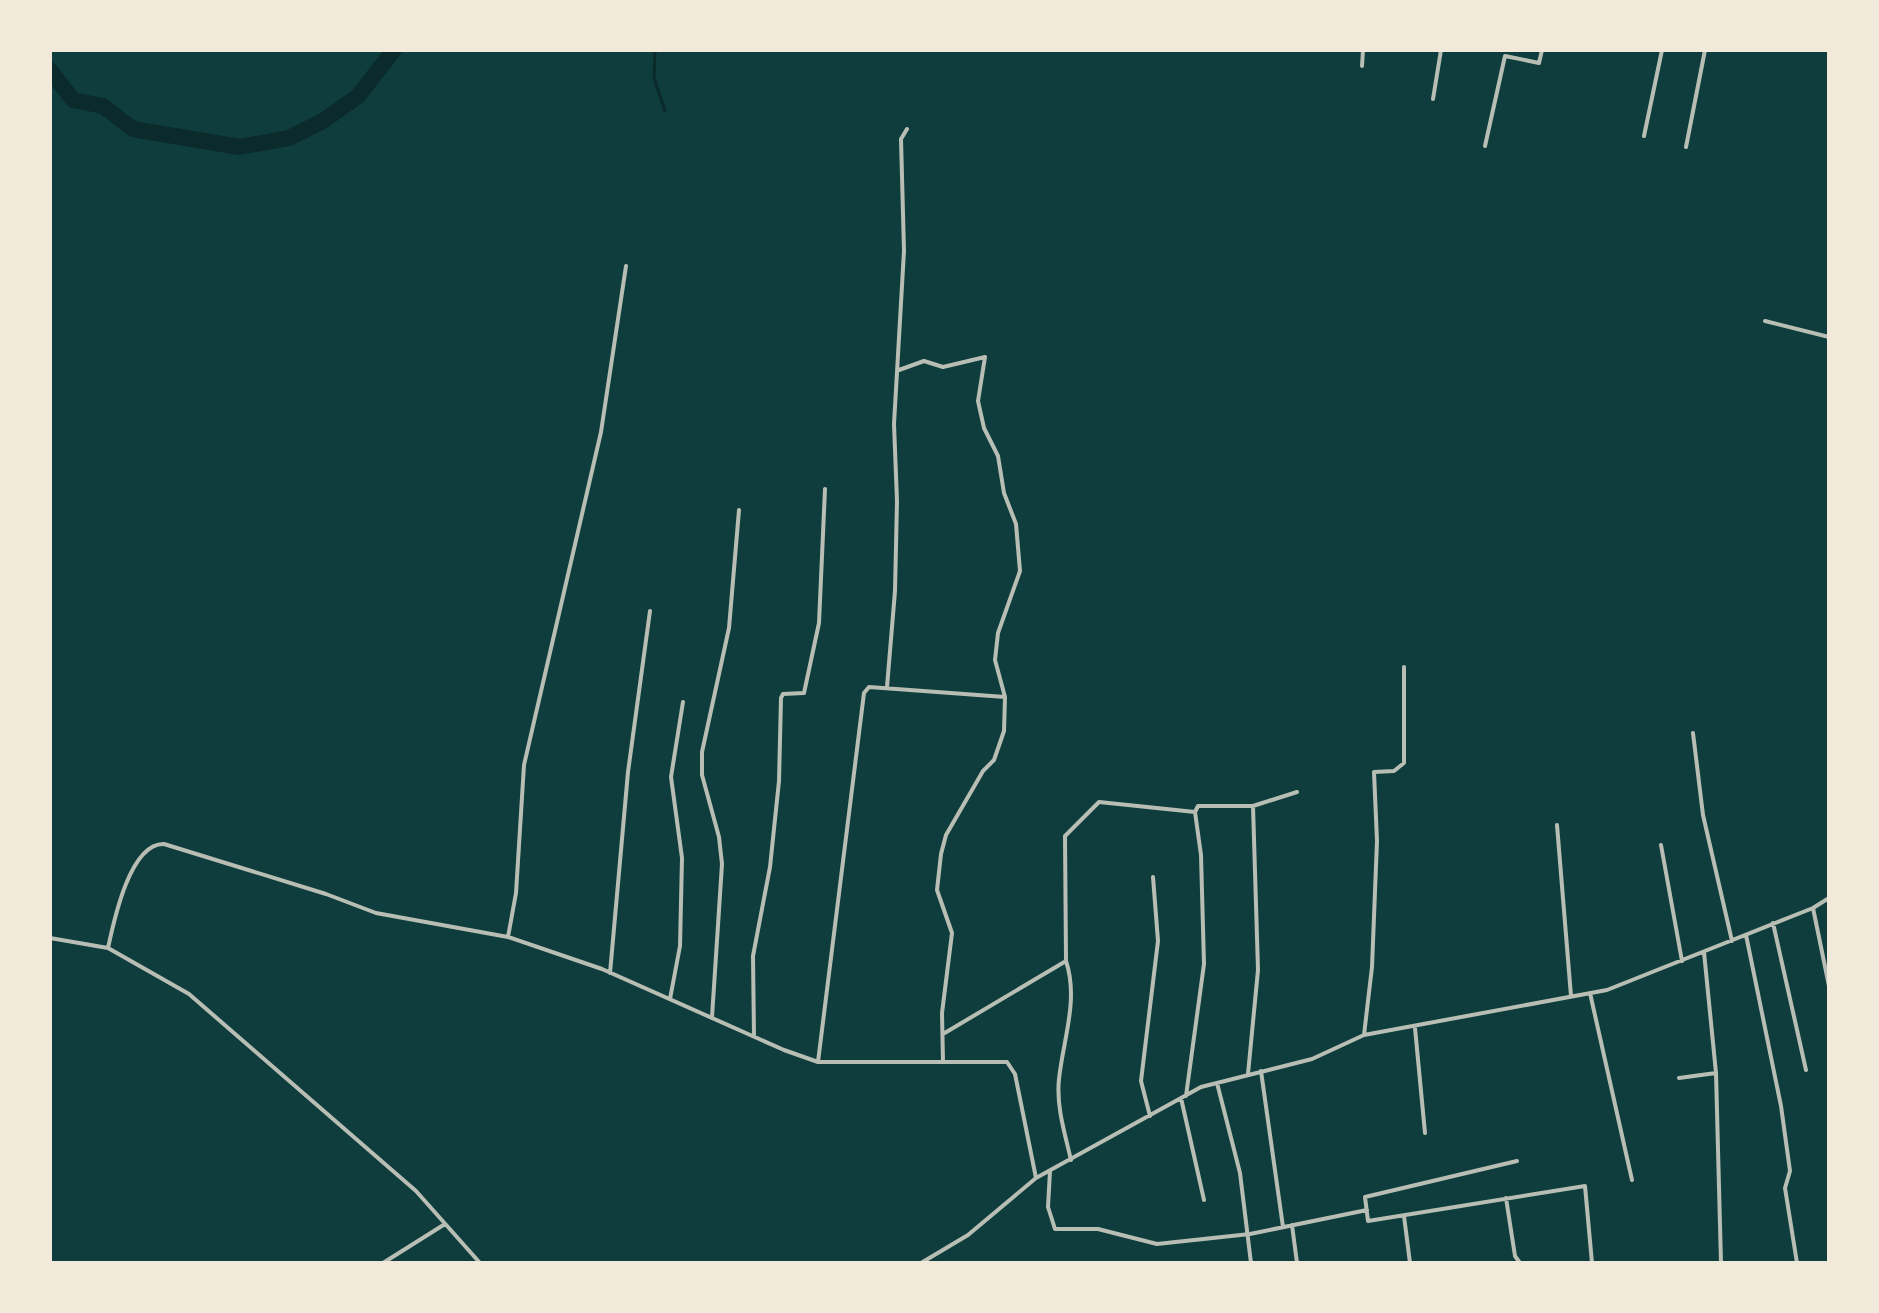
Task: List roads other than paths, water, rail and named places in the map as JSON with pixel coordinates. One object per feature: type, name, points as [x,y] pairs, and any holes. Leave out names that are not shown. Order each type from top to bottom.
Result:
[{"type":"street","points":[[1362,66],[1363,50]]},
{"type":"street","points":[[1433,99],[1441,50]]},
{"type":"street","points":[[1485,146],[1505,56],[1539,63],[1542,50]]},
{"type":"street","points":[[1644,136],[1662,50]]},
{"type":"street","points":[[1686,147],[1705,50]]},
{"type":"street","points":[[887,687],[895,591],[897,501],[894,424],[904,251],[901,139],[907,129]]},
{"type":"street","points":[[508,937],[516,893],[524,765],[601,432],[626,266]]},
{"type":"street","points":[[1765,321],[1829,337]]},
{"type":"street","points":[[899,370],[924,361],[943,367],[985,357],[978,401],[984,428],[998,456],[1004,493],[1016,524],[1020,559],[1017,583],[1009,597],[996,647],[995,660],[1008,715],[994,760],[983,771],[946,835],[941,854],[937,890],[952,933],[942,1013],[943,1062]]},
{"type":"street","points":[[754,1036],[753,956],[771,853],[779,781],[781,698],[783,694],[804,693],[819,623],[825,489]]},
{"type":"street","points":[[712,1017],[722,864],[719,837],[702,775],[702,752],[729,628],[739,510]]},
{"type":"street","points":[[610,973],[628,772],[650,611]]},
{"type":"street","points":[[1364,1035],[1372,967],[1377,841],[1374,772],[1394,771],[1404,763],[1404,667]]},
{"type":"street","points":[[818,1062],[861,704],[869,687],[1005,697]]},
{"type":"street","points":[[670,999],[680,946],[682,858],[671,777],[683,702]]},
{"type":"street","points":[[1693,733],[1703,815],[1732,941]]},
{"type":"street","points":[[1204,1200],[1183,1097],[1204,964],[1201,855],[1195,812],[1198,806],[1253,806],[1297,792]]},
{"type":"street","points":[[1071,1160],[1060,1114],[1059,1084],[1072,983],[1066,961],[1064,845],[1068,832],[1099,802],[1195,812]]},
{"type":"street","points":[[1248,1074],[1258,970],[1258,889],[1253,806]]},
{"type":"street","points":[[1557,825],[1571,996]]},
{"type":"street","points":[[108,948],[129,873],[143,852],[154,844],[220,859],[376,913],[508,937],[610,973],[818,1062],[1007,1062],[1012,1065],[1036,1178]]},
{"type":"street","points":[[1661,845],[1682,961]]},
{"type":"street","points":[[1150,1116],[1141,1081],[1158,941],[1153,877]]},
{"type":"street","points":[[921,1263],[968,1235],[1036,1178],[1183,1097],[1217,1083],[1327,1054],[1364,1035],[1415,1028],[1590,993],[1682,961],[1813,908],[1829,898]]},
{"type":"street","points":[[1813,908],[1829,986]]},
{"type":"street","points":[[1773,923],[1806,1070]]},
{"type":"street","points":[[1746,935],[1781,1106],[1790,1171],[1785,1188],[1797,1263]]},
{"type":"street","points":[[50,938],[108,948],[189,994],[385,1163],[480,1263]]},
{"type":"street","points":[[1704,952],[1716,1073],[1721,1263]]},
{"type":"street","points":[[943,1034],[1066,961]]},
{"type":"street","points":[[1590,993],[1632,1180]]},
{"type":"street","points":[[1415,1028],[1425,1133]]},
{"type":"street","points":[[1261,1071],[1283,1227]]},
{"type":"street","points":[[1679,1078],[1716,1073]]},
{"type":"street","points":[[1217,1083],[1240,1173],[1250,1234],[1251,1263]]},
{"type":"street","points":[[1517,1161],[1365,1197],[1368,1221],[1585,1186],[1592,1263]]},
{"type":"street","points":[[1050,1171],[1048,1207],[1055,1229],[1098,1229],[1157,1244],[1250,1234],[1367,1210]]},
{"type":"street","points":[[1506,1198],[1515,1256],[1520,1263]]},
{"type":"street","points":[[1404,1216],[1410,1263]]},
{"type":"street","points":[[383,1263],[445,1224]]},
{"type":"street","points":[[1292,1225],[1297,1263]]},
{"type":"waterway","points":[[50,70],[73,100],[103,106],[133,129],[239,147],[289,138],[323,121],[358,96],[394,50]]},
{"type":"waterway","points":[[655,50],[654,78],[665,111]]}]
